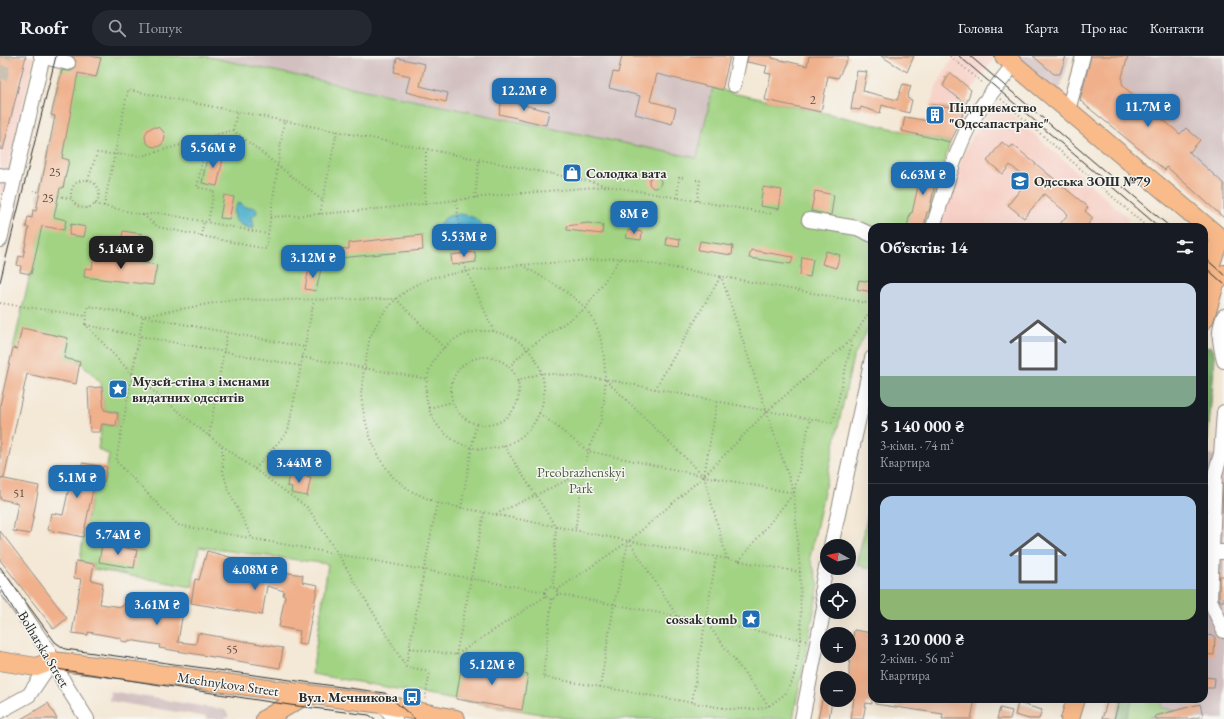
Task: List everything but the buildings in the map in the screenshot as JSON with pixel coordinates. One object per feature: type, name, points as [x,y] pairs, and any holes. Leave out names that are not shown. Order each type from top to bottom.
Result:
[{"type":"main road","points":[[1009,60],[1200,223]]},
{"type":"main road","points":[[1208,230],[1222,240],[1208,273]]},
{"type":"main road","points":[[1208,307],[1215,284],[1224,274]]},
{"type":"main road","name":"Mechnykova Street","points":[[0,661],[36,667],[52,661],[382,704],[456,719]]},
{"type":"main road","points":[[265,719],[306,695]]},
{"type":"main road","points":[[1070,719],[1075,703]]},
{"type":"street","points":[[41,56],[68,63]]},
{"type":"street","points":[[0,212],[4,176],[41,56]]},
{"type":"street","points":[[0,240],[41,56]]},
{"type":"street","points":[[734,86],[740,56]]},
{"type":"street","points":[[1068,110],[1083,56]]},
{"type":"street","points":[[934,223],[959,148],[970,125],[993,92],[1009,60]]},
{"type":"street","points":[[809,220],[857,228],[868,233]]},
{"type":"street","points":[[1224,316],[1221,323],[1219,336],[1224,361]]},
{"type":"street","points":[[833,539],[868,376]]},
{"type":"street","points":[[1224,412],[1221,454],[1215,474],[1218,552],[1210,600],[1224,630]]},
{"type":"street","points":[[802,719],[824,608],[825,601],[822,594],[822,587],[825,575]]},
{"type":"street","name":"Bolharska Street","points":[[0,579],[47,649],[52,661],[87,719]]},
{"type":"street","points":[[0,711],[29,695],[52,661]]},
{"type":"street","points":[[382,704],[395,719]]},
{"type":"path","points":[[950,56],[1142,223]]},
{"type":"path","points":[[104,206],[128,90],[608,186],[773,214]]},
{"type":"path","points":[[233,130],[237,111]]},
{"type":"path","points":[[143,215],[158,227],[266,249],[284,121]]},
{"type":"path","points":[[88,180],[97,153],[142,156],[233,130]]},
{"type":"path","points":[[233,130],[323,201]]},
{"type":"path","points":[[320,215],[337,131]]},
{"type":"path","points":[[207,138],[197,187],[214,191],[208,222]]},
{"type":"path","points":[[425,205],[426,149]]},
{"type":"path","points":[[474,198],[479,159]]},
{"type":"path","points":[[677,198],[680,177],[685,178]]},
{"type":"path","points":[[95,204],[98,197],[98,190],[94,183],[88,180],[80,180],[74,185],[71,192],[72,199],[80,207],[88,207],[95,204],[143,215],[160,213],[268,234]]},
{"type":"path","points":[[696,180],[700,180],[697,201]]},
{"type":"path","points":[[270,217],[320,215],[425,205],[474,198],[608,186]]},
{"type":"path","points":[[33,191],[40,192]]},
{"type":"path","points":[[58,196],[72,199]]},
{"type":"path","points":[[456,200],[463,253]]},
{"type":"path","points":[[201,236],[204,222]]},
{"type":"path","points":[[509,367],[527,349],[585,309],[620,258]]},
{"type":"path","points":[[800,572],[628,541],[437,503],[411,490],[393,477],[379,458],[369,434],[361,395],[370,337],[381,316],[396,299],[411,287],[431,278],[467,271],[521,265],[620,258],[868,303]]},
{"type":"path","points":[[464,264],[494,332]]},
{"type":"path","points":[[521,265],[566,293],[585,309],[594,322],[601,341],[605,359],[604,404],[601,419],[588,451],[575,530]]},
{"type":"path","points":[[655,389],[721,276]]},
{"type":"path","points":[[557,594],[556,597],[552,599],[543,677],[728,709],[757,709],[769,706],[785,694],[792,682],[801,639],[800,572],[794,493],[721,276]]},
{"type":"path","points":[[143,316],[230,300],[396,299],[444,348]]},
{"type":"path","points":[[255,469],[288,430],[314,300]]},
{"type":"path","points":[[0,303],[86,316]]},
{"type":"path","points":[[85,324],[88,306],[304,347]]},
{"type":"path","points":[[556,590],[628,541],[704,476],[767,412],[852,340],[868,314]]},
{"type":"path","points":[[143,316],[116,461],[178,525],[545,592]]},
{"type":"path","points":[[85,324],[139,336],[301,366]]},
{"type":"path","points":[[85,324],[132,374],[209,436],[308,508],[338,554],[406,667],[430,671],[422,713]]},
{"type":"path","points":[[476,332],[494,332],[506,335],[517,341],[533,356],[541,373],[543,393],[539,413],[530,427],[519,438],[504,446],[488,449],[472,448],[457,442],[444,433],[434,420],[426,396],[427,379],[433,362],[444,348],[459,338],[476,332]]},
{"type":"path","points":[[209,436],[227,333]]},
{"type":"path","points":[[517,381],[541,373],[605,379],[767,412],[833,423],[852,340]]},
{"type":"path","points":[[485,356],[495,358],[509,367],[517,381],[519,390],[518,400],[513,410],[506,418],[497,423],[487,425],[467,421],[452,402],[450,387],[453,377],[458,369],[466,362],[475,358],[485,356]]},
{"type":"path","points":[[302,357],[427,379]]},
{"type":"path","points":[[605,379],[704,476]]},
{"type":"path","points":[[429,408],[452,402]]},
{"type":"path","points":[[717,402],[704,476],[727,559]]},
{"type":"path","points":[[539,413],[588,451],[704,476],[794,493]]},
{"type":"path","points":[[739,562],[794,493],[810,419]]},
{"type":"path","points":[[461,508],[476,424]]},
{"type":"path","points":[[222,445],[223,472],[228,492],[252,538]]},
{"type":"path","points":[[504,446],[556,527],[553,587],[557,594]]},
{"type":"path","points":[[495,515],[585,472]]},
{"type":"path","points":[[406,667],[437,503]]},
{"type":"path","points":[[456,655],[484,512]]},
{"type":"path","points":[[600,687],[614,605],[628,541]]},
{"type":"path","points":[[628,541],[677,616]]},
{"type":"path","points":[[692,702],[716,557]]},
{"type":"path","points":[[545,592],[549,587],[553,587]]},
{"type":"path","points":[[545,592],[548,599],[552,599]]},
{"type":"path","points":[[557,594],[818,642]]},
{"type":"path","points":[[410,648],[456,655],[546,596]]},
{"type":"path","points":[[705,621],[769,706]]},
{"type":"shaded area","points":[[0,56],[34,56],[0,202]]},
{"type":"shaded area","points":[[204,56],[641,56],[713,87],[697,159]]},
{"type":"shaded area","points":[[956,56],[996,56],[971,90],[958,128],[950,142],[922,135],[928,124],[936,87],[946,68]]},
{"type":"shaded area","points":[[1007,56],[1070,56],[1057,99]]},
{"type":"shaded area","points":[[1088,56],[1224,56],[1224,218],[1167,167],[1165,170],[1079,99]]},
{"type":"shaded area","name":"Одеська ЗОШ №79","points":[[996,100],[1129,219],[1126,223],[938,223],[968,144]]},
{"type":"shaded area","points":[[1208,454],[1224,458],[1224,719],[1144,719],[1177,710],[1161,708],[1162,703],[1208,703]]},
{"type":"shaded area","points":[[110,691],[225,710],[229,716],[225,719],[206,719],[208,717],[109,701]]},
{"type":"green space","name":"Preobrazhenskyi Park","points":[[94,56],[204,56],[697,158],[713,87],[732,93],[950,142],[928,223],[868,223],[868,330],[853,358],[810,557],[819,585],[793,719],[569,719],[312,674],[328,564],[199,547],[192,587],[93,569],[94,564],[80,562],[83,537],[95,480],[104,482],[109,455],[98,449],[102,424],[116,426],[118,413],[104,410],[101,383],[80,362],[13,348],[47,202],[38,200],[55,116],[51,115],[62,66],[79,70],[79,73],[96,77],[100,59]]},
{"type":"green space","points":[[1208,346],[1210,346],[1213,349],[1215,358],[1208,437]]},
{"type":"green space","points":[[868,514],[868,568],[857,565]]},
{"type":"green space","points":[[1120,703],[1132,703],[1126,719],[1115,719]]},
{"type":"green space","points":[[1132,703],[1162,703],[1161,708],[1178,710],[1144,719],[1126,719]]},
{"type":"water","points":[[238,203],[245,207],[256,208],[257,213],[251,218],[254,226],[253,229],[241,225],[235,220],[235,215],[233,212]]},
{"type":"water","points":[[461,214],[480,222],[484,229],[482,237],[456,232],[446,241],[440,238],[438,228],[442,221],[450,216]]},
{"type":"tunnel","points":[[0,79],[5,56]]},
{"type":"tram line","points":[[0,282],[56,56]]},
{"type":"tram line","points":[[959,56],[1154,223]]},
{"type":"tram line","points":[[970,56],[1165,223]]},
{"type":"tram line","points":[[1208,261],[1224,275]]},
{"type":"tram line","points":[[1208,270],[1224,284]]},
{"type":"tram line","points":[[0,567],[55,642],[65,649],[385,693],[415,719]]},
{"type":"tram line","points":[[0,587],[42,656],[47,663],[57,669],[290,705],[369,715],[375,719]]},
{"type":"place","name":"Підприємство \"Одесапастранс\"","points":[[935,115]]},
{"type":"place","name":"Солодка вата","points":[[572,173]]},
{"type":"place","name":"Одеська ЗОШ №79","points":[[1020,181]]},
{"type":"place","name":"Музей-стіна з іменами видатних одеситів","points":[[118,389]]},
{"type":"place","name":"cossak tomb","points":[[751,619]]},
{"type":"place","name":"Вул. Мечникова","points":[[412,697]]}]
